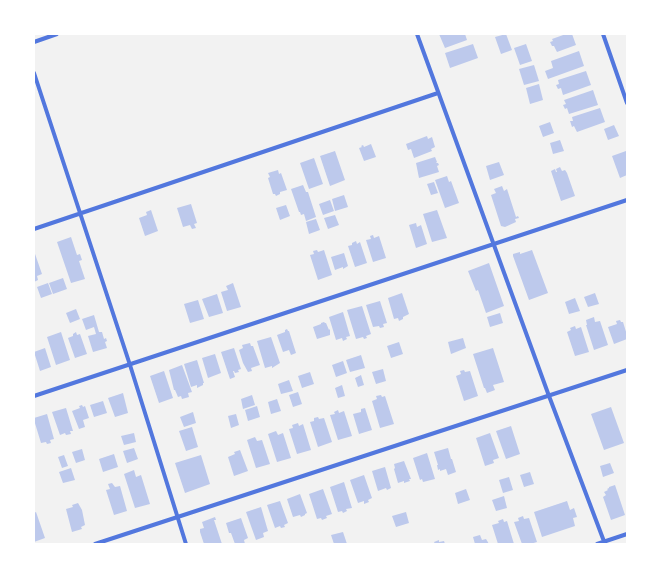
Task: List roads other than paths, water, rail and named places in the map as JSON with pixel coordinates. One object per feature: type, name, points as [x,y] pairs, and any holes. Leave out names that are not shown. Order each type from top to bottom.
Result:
[{"type":"street","points":[[34,42],[57,34]]},
{"type":"street","points":[[417,34],[604,543]]},
{"type":"street","points":[[603,34],[627,103]]},
{"type":"street","points":[[34,73],[81,213],[186,544]]},
{"type":"street","points":[[34,229],[438,93]]},
{"type":"street","points":[[34,396],[493,243],[627,200]]},
{"type":"street","points":[[96,544],[627,370]]},
{"type":"street","points":[[597,544],[604,543],[627,534]]}]
